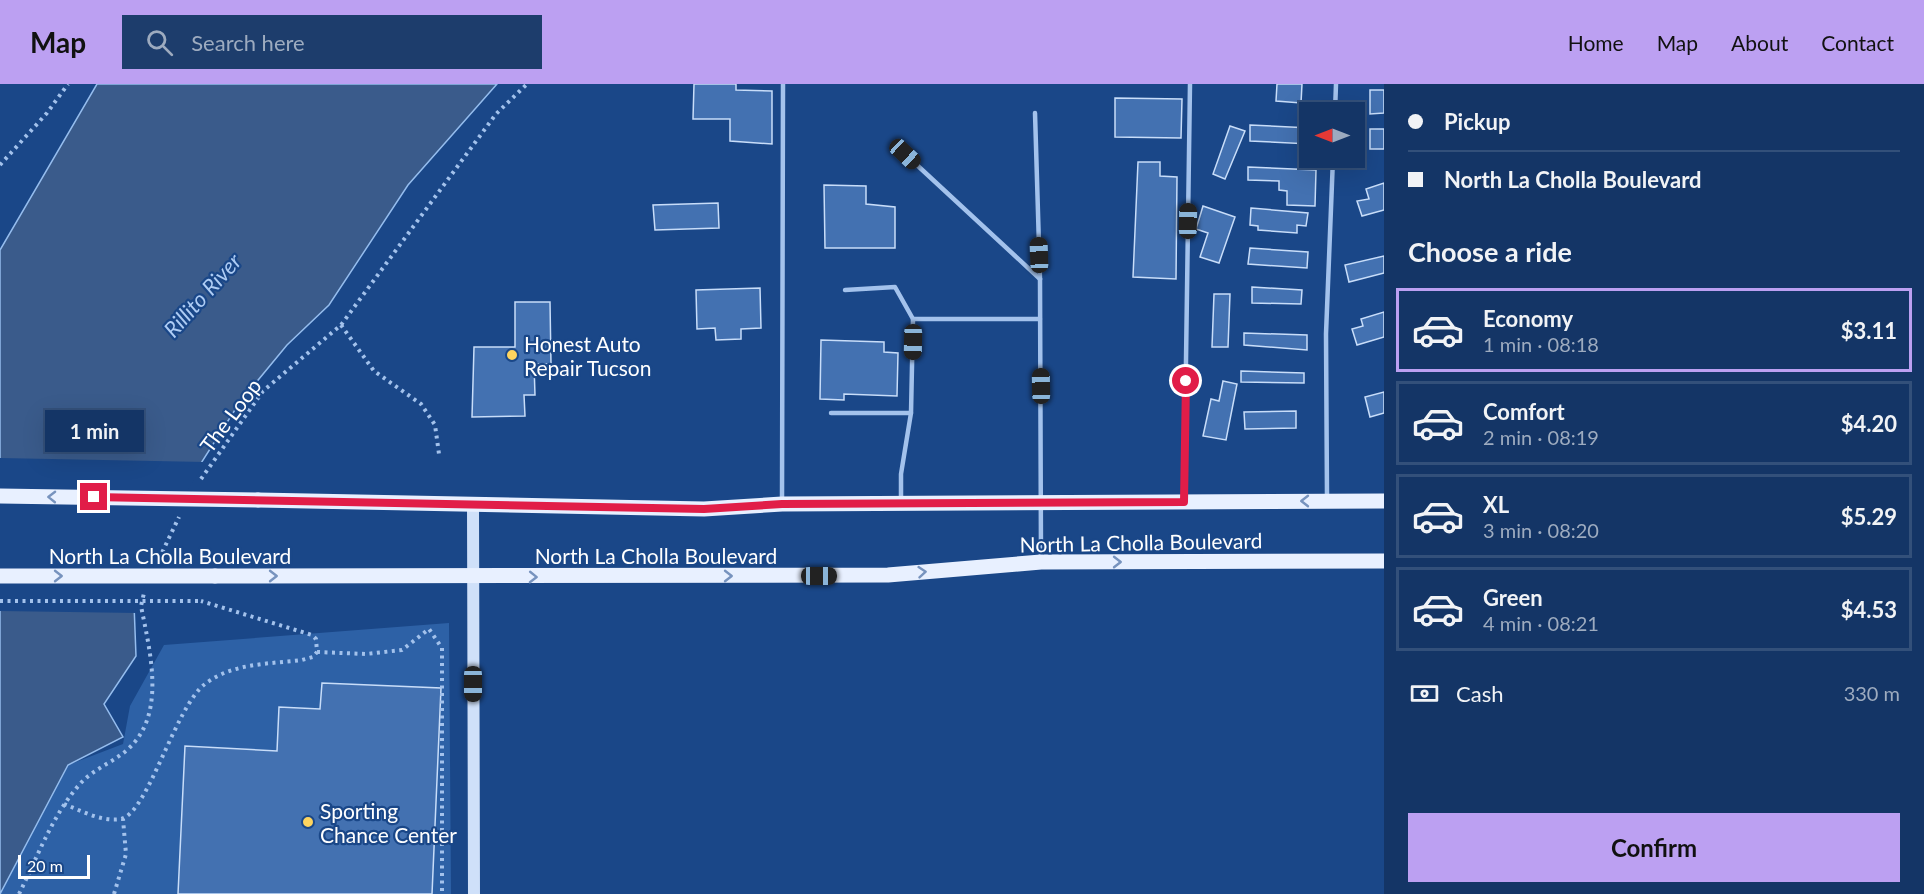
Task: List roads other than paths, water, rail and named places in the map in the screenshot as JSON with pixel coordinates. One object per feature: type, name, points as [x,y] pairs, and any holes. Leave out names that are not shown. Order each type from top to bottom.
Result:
[{"type":"main road","name":"North La Cholla Boulevard","points":[[0,496],[704,509],[782,504],[1384,501]]},
{"type":"main road","name":"North La Cholla Boulevard","points":[[0,576],[888,575],[1041,562],[1384,561]]},
{"type":"street","points":[[473,504],[474,894]]},
{"type":"lane","points":[[782,504],[783,84]]},
{"type":"lane","points":[[1184,502],[1190,84]]},
{"type":"lane","points":[[1335,102],[1336,84]]},
{"type":"lane","points":[[1035,113],[1040,279],[1041,562]]},
{"type":"lane","points":[[905,154],[1040,279]]},
{"type":"lane","points":[[1327,501],[1326,334],[1333,168]]},
{"type":"lane","points":[[845,290],[895,287],[913,319],[911,413],[901,474],[901,503]]},
{"type":"lane","points":[[913,319],[1040,319]]},
{"type":"lane","points":[[831,413],[911,413]]},
{"type":"water","name":"Rillito River","points":[[97,84],[497,84],[408,185],[329,305],[287,345],[240,402],[173,507],[134,604],[136,656],[104,704],[123,737],[68,765],[0,894],[0,250]]},
{"type":"place","name":"Honest Auto Repair Tucson","points":[[512,355]]},
{"type":"place","name":"Sporting Chance Center","points":[[308,822]]}]
